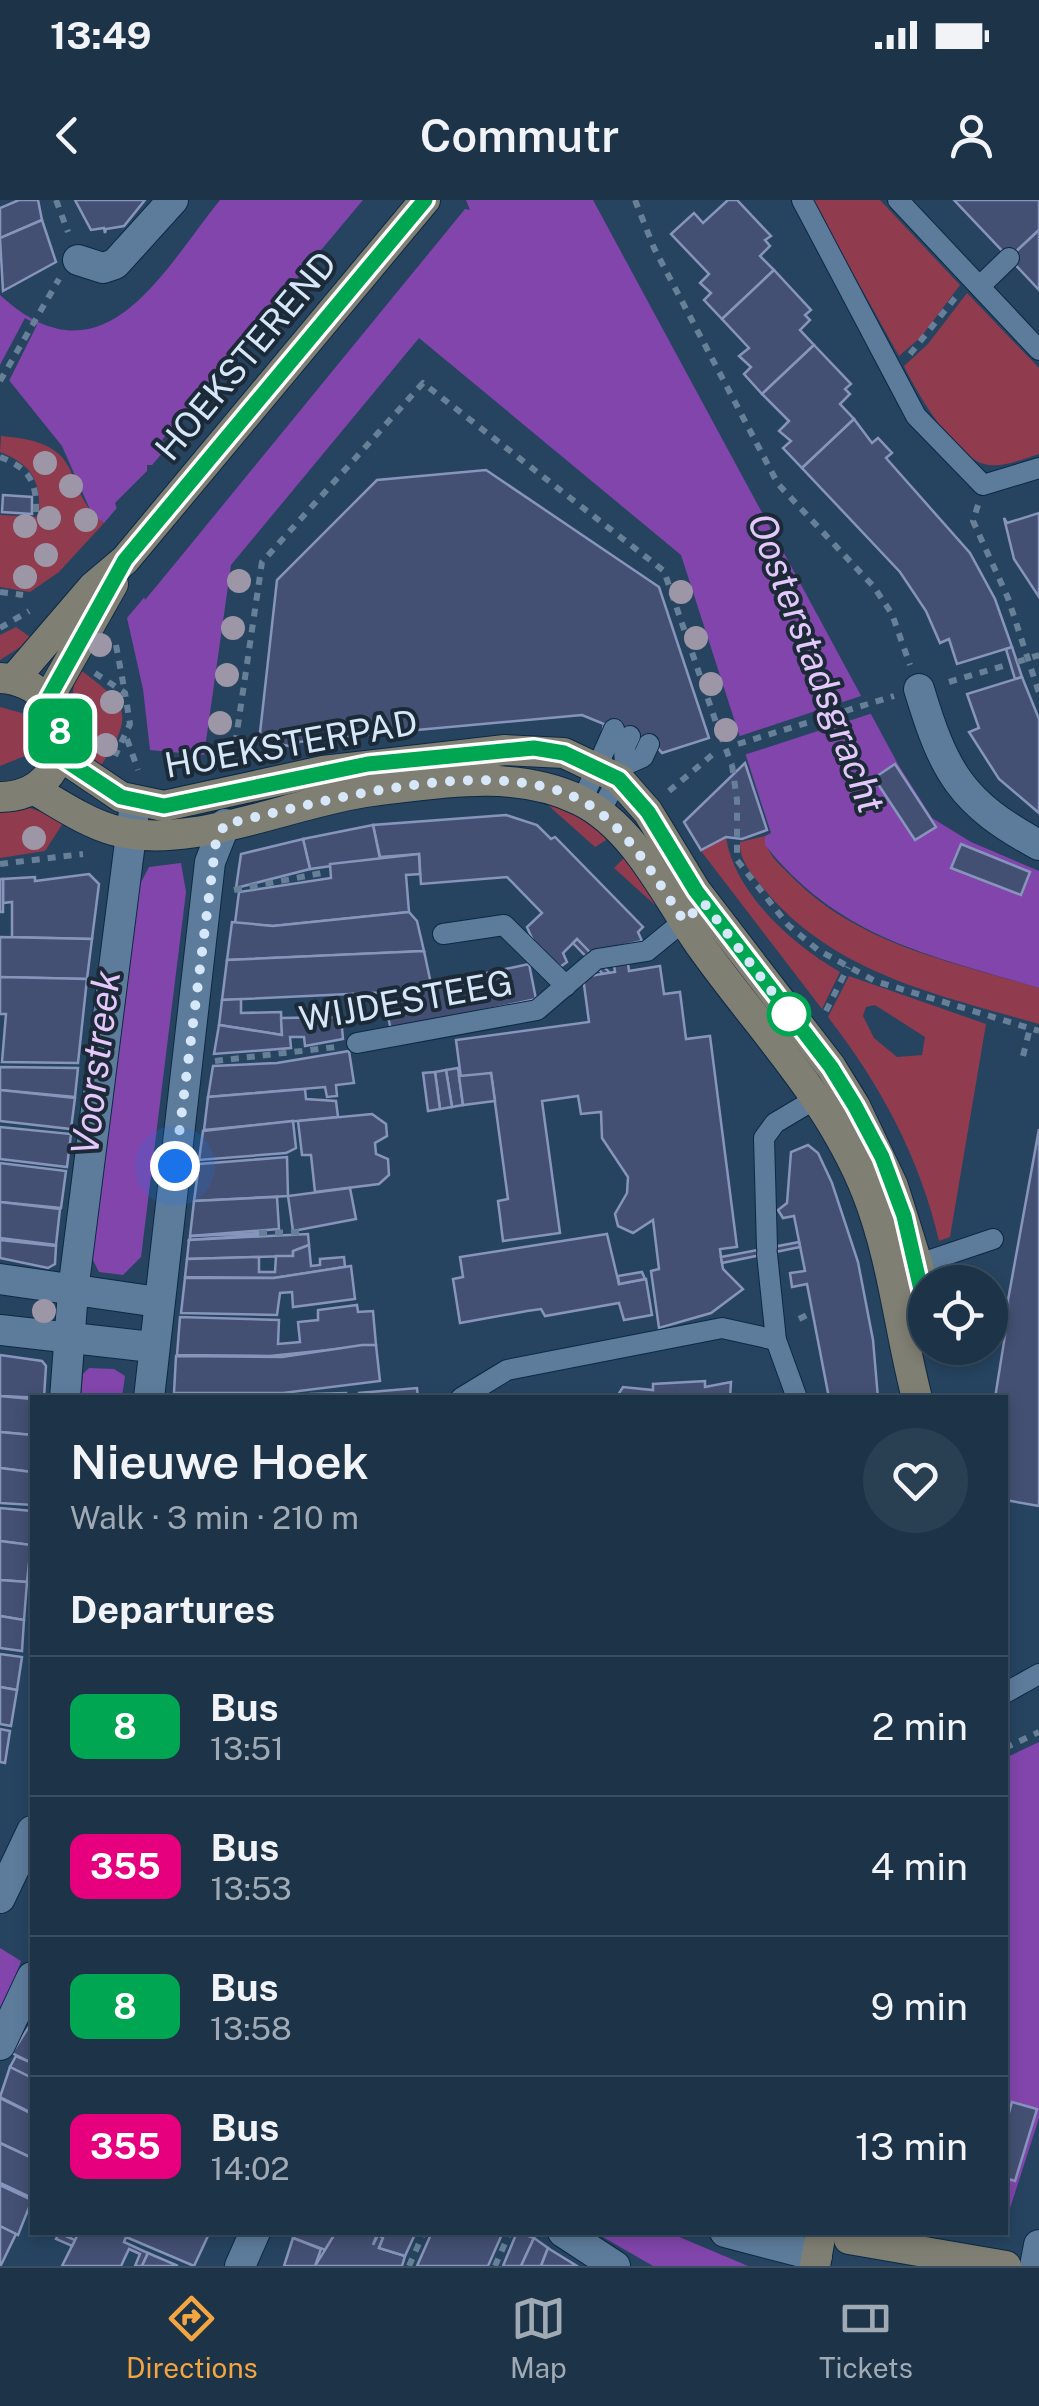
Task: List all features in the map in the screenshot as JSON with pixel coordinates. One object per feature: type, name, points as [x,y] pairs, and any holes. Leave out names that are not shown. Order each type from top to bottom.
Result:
[{"type":"main road","name":"HOEKSTEREND","points":[[48,699],[127,557],[425,200]]},
{"type":"main road","name":"HOEKSTEREND","points":[[7,679],[92,586],[127,557]]},
{"type":"main road","points":[[0,796],[32,789],[59,756],[60,726],[48,699],[7,679]]},
{"type":"main road","name":"HOEKSTERPAD","points":[[59,756],[171,806],[323,771],[505,750],[547,749],[614,770],[663,833],[694,912],[817,1098],[890,1218]]},
{"type":"main road","name":"HOEKSTERPAD","points":[[32,789],[99,825],[129,834],[192,832],[328,798],[485,780],[522,782],[591,807],[694,912],[843,1087],[882,1157],[890,1218]]},
{"type":"main road","points":[[890,1218],[904,1268],[918,1395]]},
{"type":"main road","points":[[904,1268],[908,1276]]},
{"type":"main road","points":[[918,1395],[923,1365]]},
{"type":"main road","points":[[831,2247],[914,2249],[1006,2266]]},
{"type":"street","points":[[78,260],[103,268],[114,264],[173,200]]},
{"type":"street","points":[[919,689],[936,745],[954,777],[988,816],[1039,845]]},
{"type":"street","points":[[65,1395],[73,1291],[129,834],[139,790]]},
{"type":"street","points":[[171,806],[210,862]]},
{"type":"street","points":[[148,1395],[210,862],[225,824]]},
{"type":"street","points":[[0,1279],[158,1302]]},
{"type":"street","points":[[0,1330],[152,1347]]},
{"type":"street","points":[[13,1896],[30,1838]]},
{"type":"street","points":[[0,2045],[30,1980]]},
{"type":"street","points":[[240,2266],[253,2235]]},
{"type":"street","points":[[568,2235],[615,2266]]},
{"type":"street","points":[[746,2235],[831,2247]]},
{"type":"street","points":[[1035,2266],[1039,2245]]},
{"type":"lane","points":[[802,200],[916,416],[984,485],[1039,468]]},
{"type":"lane","points":[[898,200],[1039,350]]},
{"type":"lane","points":[[977,282],[1009,258]]},
{"type":"lane","points":[[591,807],[631,736],[643,756],[614,770]]},
{"type":"lane","name":"WIJDESTEEG","points":[[357,1043],[537,1010],[594,961],[647,950],[694,912]]},
{"type":"lane","points":[[442,934],[504,925],[566,986]]},
{"type":"lane","points":[[796,1395],[776,1340],[767,1251],[764,1138],[775,1123],[817,1098]]},
{"type":"lane","points":[[904,1268],[993,1239]]},
{"type":"lane","points":[[467,1395],[507,1370],[722,1328],[776,1340]]},
{"type":"lane","points":[[1008,1691],[1039,1674]]},
{"type":"path","points":[[635,200],[654,248],[778,484],[874,587],[892,614],[919,689],[1039,655]]},
{"type":"path","points":[[0,381],[52,286],[78,260]]},
{"type":"path","points":[[890,370],[925,340],[977,282]]},
{"type":"path","points":[[233,760],[262,562],[422,382],[664,571],[732,766],[737,800],[736,860],[788,925],[848,967],[932,1001],[1039,1031]]},
{"type":"path","points":[[0,457],[32,477],[37,491],[36,512]]},
{"type":"path","points":[[984,485],[973,522],[1008,598],[1039,693]]},
{"type":"path","points":[[0,592],[22,596]]},
{"type":"path","points":[[0,628],[17,617]]},
{"type":"path","points":[[738,744],[869,704]]},
{"type":"path","points":[[126,738],[139,790]]},
{"type":"path","points":[[688,773],[718,750]]},
{"type":"path","points":[[0,864],[48,857]]},
{"type":"path","points":[[238,890],[327,872]]},
{"type":"path","points":[[823,1018],[848,967]]},
{"type":"path","points":[[1024,1056],[1030,1028]]},
{"type":"path","name":"WIJDESTEEG","points":[[214,1060],[275,1057],[357,1043]]},
{"type":"path","points":[[259,1233],[307,1232]]},
{"type":"path","points":[[1008,1747],[1039,1732]]},
{"type":"path","points":[[410,2266],[423,2235]]},
{"type":"path","points":[[495,2266],[509,2235]]},
{"type":"shaded area","points":[[812,200],[880,200],[960,285],[921,337],[899,356]]},
{"type":"shaded area","points":[[967,293],[1039,368],[1039,454],[998,465],[972,459],[938,422],[904,366],[928,344]]},
{"type":"shaded area","points":[[1,436],[30,440],[62,457],[81,495],[104,523],[59,572],[30,592],[0,587],[0,515],[39,517],[37,485],[28,469],[0,452]]},
{"type":"shaded area","points":[[16,627],[33,639],[0,660],[0,635]]},
{"type":"shaded area","points":[[79,669],[108,692],[121,711],[119,734],[100,767],[83,747],[74,721],[73,694]]},
{"type":"shaded area","points":[[0,707],[22,713],[32,734],[25,756],[0,766]]},
{"type":"shaded area","points":[[540,798],[577,813],[608,839],[595,847]]},
{"type":"shaded area","points":[[30,808],[65,820],[45,851],[0,858],[0,812]]},
{"type":"shaded area","points":[[765,836],[770,852],[781,866],[815,898],[844,918],[938,959],[1039,988],[1039,1024],[890,978],[822,942],[792,918],[744,862],[740,842]]},
{"type":"shaded area","points":[[726,837],[741,878],[768,915],[803,947],[840,972],[822,1009],[701,851]]},
{"type":"shaded area","points":[[626,856],[657,904],[614,868]]},
{"type":"shaded area","points":[[849,976],[986,1024],[950,1237],[939,1241],[921,1180],[896,1123],[865,1069],[828,1017]],"holes":[[[875,1005],[925,1037],[922,1055],[897,1057],[874,1038],[863,1016],[866,1007]]]},
{"type":"water","name":"Oosterstadsgracht","points":[[220,200],[363,200],[162,440],[168,446],[147,471],[172,562],[178,560],[465,209],[470,210],[466,200],[593,200],[899,766],[932,818],[971,842],[1039,871],[1039,988],[889,939],[856,923],[794,877],[765,845],[765,836],[771,833],[681,555],[419,338],[231,565],[204,755],[150,750],[143,689],[127,618],[147,594],[122,502],[104,523],[92,514],[62,446],[0,369],[0,295],[36,321],[69,330],[99,326],[126,311],[151,288]]},
{"type":"water","points":[[181,863],[186,892],[141,1257],[123,1275],[99,1272],[92,1258],[139,886],[149,867]]},
{"type":"water","points":[[89,1368],[114,1369],[125,1376],[122,1395],[81,1395],[83,1374]]},
{"type":"water","points":[[1039,1742],[1039,2118],[1008,2215],[1008,1757]]},
{"type":"water","points":[[0,1948],[21,1961],[0,2019]]},
{"type":"water","points":[[599,2235],[675,2235],[748,2266],[653,2266]]},
{"type":"pier","points":[[25,318],[37,325],[7,385],[0,377],[0,365]]},
{"type":"pier","points":[[147,465],[154,465],[178,560],[145,600],[115,503],[147,471]]},
{"type":"pier","points":[[864,695],[873,713],[744,755],[737,737]]},
{"type":"building","points":[[19,200],[38,200],[42,220],[0,238],[0,208]]},
{"type":"building","points":[[75,200],[145,200],[124,226],[106,229],[105,233],[104,228],[91,230]]},
{"type":"building","points":[[728,200],[737,200],[771,236],[765,240],[770,246],[760,256],[774,270],[722,319],[704,300],[711,293],[700,283],[709,274],[671,234],[694,213],[703,223]]},
{"type":"building","points":[[954,200],[1039,200],[1039,230],[1009,258]]},
{"type":"building","points":[[42,220],[56,262],[3,291],[0,238]]},
{"type":"building","points":[[1039,230],[1039,290],[1009,258]]},
{"type":"building","points":[[774,270],[811,310],[805,315],[810,320],[800,330],[814,345],[762,394],[744,374],[751,367],[739,356],[749,348],[722,319]]},
{"type":"building","points":[[814,345],[851,384],[845,389],[850,394],[840,404],[854,419],[802,468],[783,448],[791,441],[779,431],[789,421],[762,394]]},
{"type":"building","points":[[854,419],[872,443],[878,438],[892,453],[886,458],[970,553],[995,599],[1012,647],[957,664],[949,639],[940,643],[926,611],[900,572],[802,468]]},
{"type":"building","points":[[486,470],[659,587],[709,738],[662,753],[657,747],[635,748],[602,734],[604,724],[582,715],[318,739],[299,742],[298,747],[259,742],[277,580],[377,480]]},
{"type":"building","points":[[3,495],[32,497],[32,514],[2,512]]},
{"type":"building","points":[[1039,513],[1039,597],[1014,559],[1004,518],[1007,523]]},
{"type":"building","points":[[1012,647],[1022,677],[1015,679],[1006,649]]},
{"type":"building","points":[[1022,677],[1039,719],[1039,813],[999,779],[969,732],[979,728],[967,694]]},
{"type":"building","points":[[745,763],[767,830],[742,839],[726,837],[701,850],[684,822]]},
{"type":"building","points":[[895,764],[936,827],[915,840],[874,778]]},
{"type":"building","points":[[506,815],[537,825],[551,839],[555,837],[643,927],[638,932],[642,941],[590,953],[577,939],[563,953],[567,962],[560,967],[535,945],[527,927],[542,913],[507,877],[421,884],[419,854],[380,857],[373,825]]},
{"type":"building","points":[[373,825],[380,859],[310,869],[303,839]]},
{"type":"building","points":[[303,839],[310,869],[236,888],[241,854]]},
{"type":"building","points":[[961,844],[1030,872],[1021,895],[951,868]]},
{"type":"building","points":[[419,854],[420,874],[406,875],[409,912],[273,926],[235,923],[239,892],[331,878],[330,864]]},
{"type":"building","points":[[89,874],[99,884],[92,939],[12,937],[12,902],[3,903],[3,879],[35,877],[35,881]]},
{"type":"building","points":[[3,879],[3,912],[0,912]]},
{"type":"building","points":[[409,912],[417,921],[424,951],[227,960],[232,922],[273,926]]},
{"type":"building","points":[[0,937],[92,939],[87,979],[0,977]]},
{"type":"building","points":[[577,939],[610,973],[603,974],[573,943]]},
{"type":"building","points":[[424,951],[431,984],[392,992],[222,1000],[227,960]]},
{"type":"building","points":[[628,963],[629,971],[660,966],[664,994],[680,992],[686,1039],[710,1036],[737,1247],[720,1249],[721,1257],[723,1269],[743,1289],[711,1313],[659,1328],[651,1271],[659,1269],[653,1220],[633,1233],[618,1226],[615,1214],[627,1193],[628,1177],[602,1138],[601,1112],[581,1114],[578,1096],[542,1101],[560,1233],[503,1241],[498,1201],[508,1199],[491,1073],[461,1078],[456,1040],[589,1022],[583,977],[615,972],[614,965]]},
{"type":"building","points":[[529,964],[536,999],[391,1030],[383,995]]},
{"type":"building","points":[[0,977],[87,979],[78,1063],[2,1062],[6,1014],[0,1014]]},
{"type":"building","points":[[241,999],[241,1013],[281,1012],[282,1035],[219,1025],[222,1000]]},
{"type":"building","points":[[341,1017],[343,1039],[305,1046],[304,1037],[290,1037],[291,1048],[214,1054],[219,1025],[282,1035],[281,1018]]},
{"type":"building","points":[[349,1051],[354,1083],[336,1085],[337,1096],[327,1097],[325,1087],[208,1097],[213,1066],[277,1063]]},
{"type":"building","points":[[0,1067],[78,1068],[75,1097],[0,1090]]},
{"type":"building","points":[[458,1068],[463,1105],[452,1107],[446,1070]]},
{"type":"building","points":[[446,1070],[452,1107],[440,1109],[435,1072]]},
{"type":"building","points":[[435,1072],[440,1109],[428,1111],[423,1073]]},
{"type":"building","points":[[491,1073],[495,1101],[463,1105],[459,1076]]},
{"type":"building","points":[[305,1089],[306,1099],[336,1101],[338,1117],[204,1130],[208,1097]]},
{"type":"building","points":[[0,1090],[75,1098],[71,1129],[0,1121]]},
{"type":"building","points":[[372,1114],[386,1124],[387,1136],[375,1143],[376,1154],[388,1159],[389,1175],[379,1184],[315,1192],[311,1155],[302,1155],[298,1121]]},
{"type":"building","points":[[293,1121],[296,1148],[286,1153],[199,1160],[203,1131]]},
{"type":"building","points":[[0,1127],[71,1134],[67,1167],[0,1159]]},
{"type":"building","points":[[1039,1129],[1039,1506],[1008,1501],[1008,1395],[995,1395],[1000,1365],[1008,1365],[1008,1300]]},
{"type":"building","points":[[808,1145],[818,1153],[832,1183],[858,1262],[873,1340],[878,1395],[828,1395],[807,1284],[792,1287],[790,1273],[805,1271],[794,1216],[783,1218],[778,1210],[787,1203],[791,1152]]},
{"type":"building","points":[[287,1157],[288,1196],[194,1201],[199,1164]]},
{"type":"building","points":[[0,1163],[66,1171],[61,1208],[0,1202]]},
{"type":"building","points":[[350,1188],[356,1219],[293,1231],[288,1196]]},
{"type":"building","points":[[277,1197],[279,1229],[190,1236],[194,1201]]},
{"type":"building","points":[[0,1202],[60,1209],[56,1245],[0,1238]]},
{"type":"building","points":[[308,1234],[309,1245],[293,1251],[293,1256],[187,1259],[189,1240]]},
{"type":"building","points":[[607,1234],[619,1284],[646,1279],[652,1315],[624,1320],[619,1303],[545,1316],[541,1309],[460,1323],[453,1279],[463,1277],[460,1257]]},
{"type":"building","points":[[259,1235],[189,1240],[191,1236]]},
{"type":"building","points":[[0,1240],[56,1246],[55,1264],[48,1268],[0,1258]]},
{"type":"building","points":[[799,1242],[800,1247],[722,1263],[721,1257]]},
{"type":"building","points":[[309,1245],[311,1266],[320,1265],[320,1259],[344,1257],[345,1267],[274,1278],[185,1277],[187,1259],[259,1257],[259,1272],[275,1272],[276,1256],[293,1256],[293,1251]]},
{"type":"building","points":[[351,1266],[355,1299],[293,1307],[292,1292],[280,1293],[277,1315],[181,1313],[185,1278],[274,1278]]},
{"type":"building","points":[[642,1272],[645,1279],[619,1284],[618,1276]]},
{"type":"building","points":[[357,1305],[358,1312],[373,1311],[376,1345],[270,1356],[177,1355],[180,1317],[279,1320],[278,1344],[300,1342],[298,1322],[318,1320],[318,1310]]},
{"type":"building","points":[[376,1345],[380,1381],[283,1393],[174,1393],[176,1356],[282,1357]]},
{"type":"building","points":[[0,1355],[42,1361],[46,1366],[44,1395],[0,1396]]},
{"type":"building","points":[[705,1381],[705,1387],[731,1382],[730,1395],[618,1395],[623,1387],[653,1390],[653,1384]]},
{"type":"building","points":[[417,1388],[418,1395],[359,1395]]},
{"type":"building","points":[[0,1396],[30,1399],[30,1435],[0,1432]]},
{"type":"building","points":[[0,1432],[30,1435],[30,1472],[0,1468]]},
{"type":"building","points":[[0,1468],[30,1472],[30,1505],[0,1503]]},
{"type":"building","points":[[0,1508],[30,1511],[30,1545],[0,1541]]},
{"type":"building","points":[[0,1541],[30,1545],[27,1582],[0,1580]]},
{"type":"building","points":[[0,1580],[27,1582],[24,1620],[0,1616]]},
{"type":"building","points":[[0,1616],[24,1620],[22,1651],[0,1648]]},
{"type":"building","points":[[0,1654],[22,1657],[17,1690],[0,1687]]},
{"type":"building","points":[[0,1687],[17,1690],[11,1726],[0,1724]]},
{"type":"building","points":[[0,1729],[10,1731],[5,1763],[0,1762]]},
{"type":"building","points":[[30,2025],[30,2062],[12,2053]]},
{"type":"building","points":[[16,2056],[30,2062],[30,2077],[10,2067]]},
{"type":"building","points":[[10,2067],[30,2077],[30,2112],[0,2097]]},
{"type":"building","points":[[0,2098],[30,2113],[30,2157],[0,2143]]},
{"type":"building","points":[[1012,2102],[1037,2109],[1015,2181],[1008,2179],[1008,2116]]},
{"type":"building","points":[[0,2143],[30,2157],[30,2197],[0,2183]]},
{"type":"building","points":[[0,2185],[30,2199],[30,2205],[18,2235],[0,2226]]},
{"type":"building","points":[[0,2226],[16,2234],[1,2265],[0,2265]]},
{"type":"building","points":[[64,2235],[75,2240],[72,2246],[56,2239]]},
{"type":"building","points":[[78,2235],[208,2236],[194,2266],[126,2237],[124,2242],[148,2253],[142,2266],[135,2266],[140,2254],[129,2249],[121,2266],[62,2266]]},
{"type":"building","points":[[294,2235],[335,2235],[328,2251],[293,2238]]},
{"type":"building","points":[[334,2235],[377,2235],[373,2245],[378,2235],[383,2238],[379,2248],[405,2256],[402,2266],[315,2266]]},
{"type":"building","points":[[381,2235],[415,2235],[405,2256],[379,2248]]},
{"type":"building","points":[[431,2235],[502,2235],[488,2266],[417,2266]]},
{"type":"building","points":[[516,2235],[534,2238],[521,2266],[503,2266]]},
{"type":"building","points":[[293,2238],[321,2249],[315,2266],[284,2266]]},
{"type":"building","points":[[534,2238],[548,2248],[541,2266],[521,2266]]},
{"type":"building","points":[[548,2248],[551,2250],[577,2266],[541,2266]]},
{"type":"building","points":[[148,2253],[178,2266],[142,2266]]},
{"type":"bus line","name":"8","points":[[425,200],[125,560],[48,699],[60,726],[59,756],[121,797],[135,803],[164,806],[323,771],[505,750],[547,749],[598,766],[633,792],[663,833],[696,891],[831,1067],[882,1157],[918,1265]]},
{"type":"route","points":[[175,1166],[210,862],[216,841],[225,824],[292,806],[371,792],[485,780],[541,786],[582,801],[600,812],[623,835],[684,921],[704,903],[796,1023],[789,1014]]},
{"type":"water label","name":"Voorstreek","points":[[96,1063]]}]
